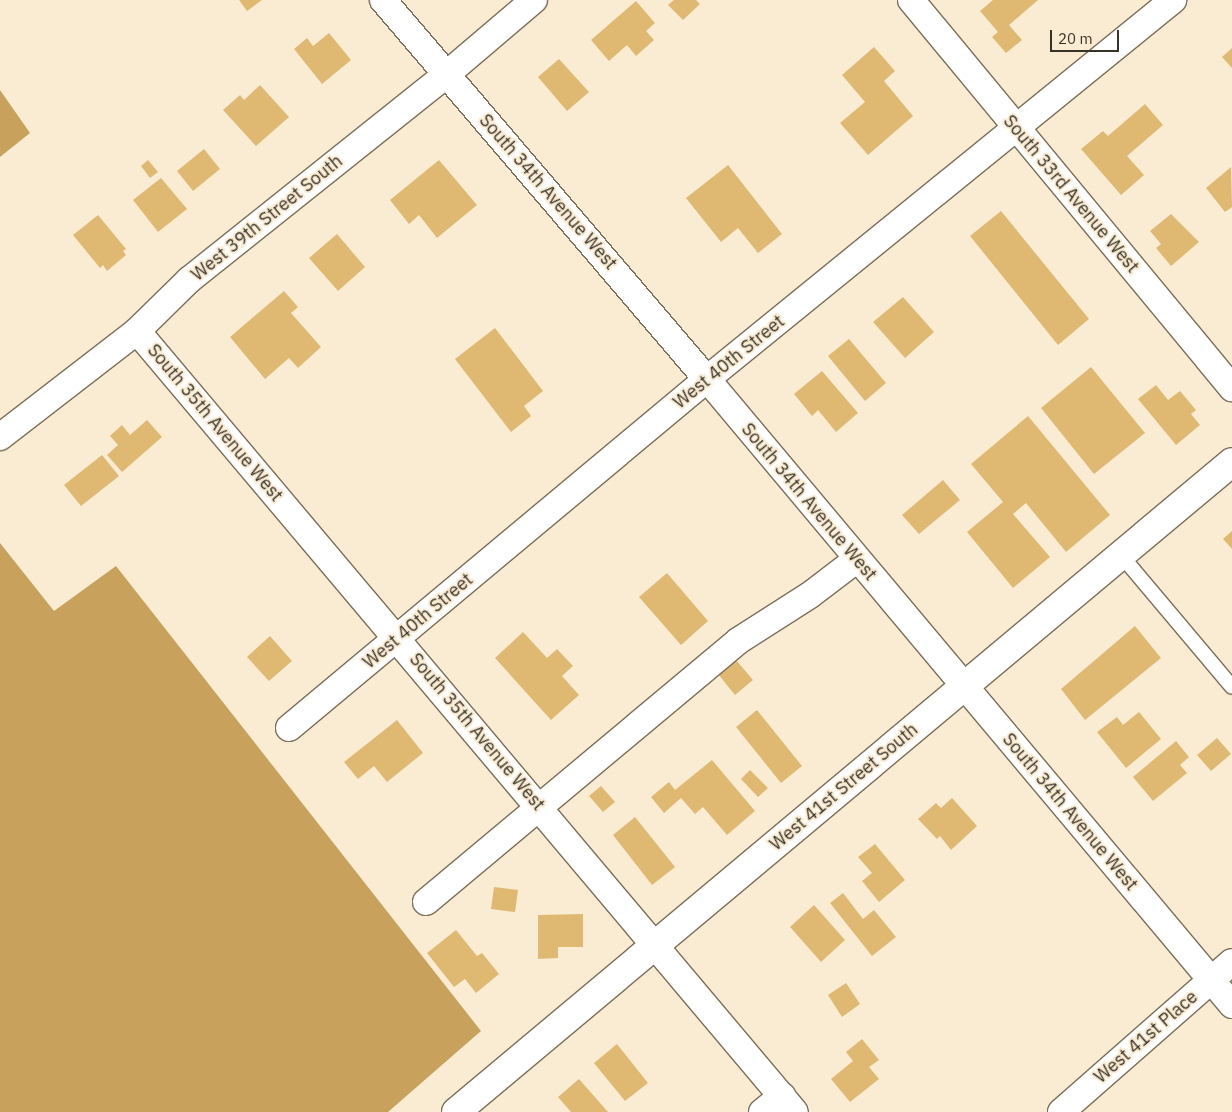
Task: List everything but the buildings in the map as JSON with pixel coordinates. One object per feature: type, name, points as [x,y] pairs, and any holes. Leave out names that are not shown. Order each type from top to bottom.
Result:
[{"type":"main road","name":"West 41st Street South","points":[[456,1112],[1232,462]]},
{"type":"street","name":"South 34th Avenue West","points":[[383,0],[708,379],[856,560],[964,685],[1232,1006]]},
{"type":"street","name":"South 33rd Avenue West","points":[[911,0],[1232,388]]},
{"type":"street","name":"West 40th Street","points":[[289,728],[708,379],[1173,0]]},
{"type":"street","name":"West 39th Street South","points":[[0,437],[137,331],[188,280],[447,74],[532,1]]},
{"type":"street","name":"South 35th Avenue West","points":[[137,331],[398,638],[789,1104]]},
{"type":"street","points":[[426,902],[738,641],[810,596],[856,560]]},
{"type":"street","name":"West 41st Place","points":[[1060,1112],[1232,962]]},
{"type":"street","points":[[762,1112],[789,1104]]},
{"type":"lane","points":[[1121,555],[1232,686]]},
{"type":"shaded area","points":[[0,90],[30,133],[0,157]]},
{"type":"shaded area","points":[[0,543],[54,611],[116,566],[481,1031],[388,1112],[0,1112]]}]
